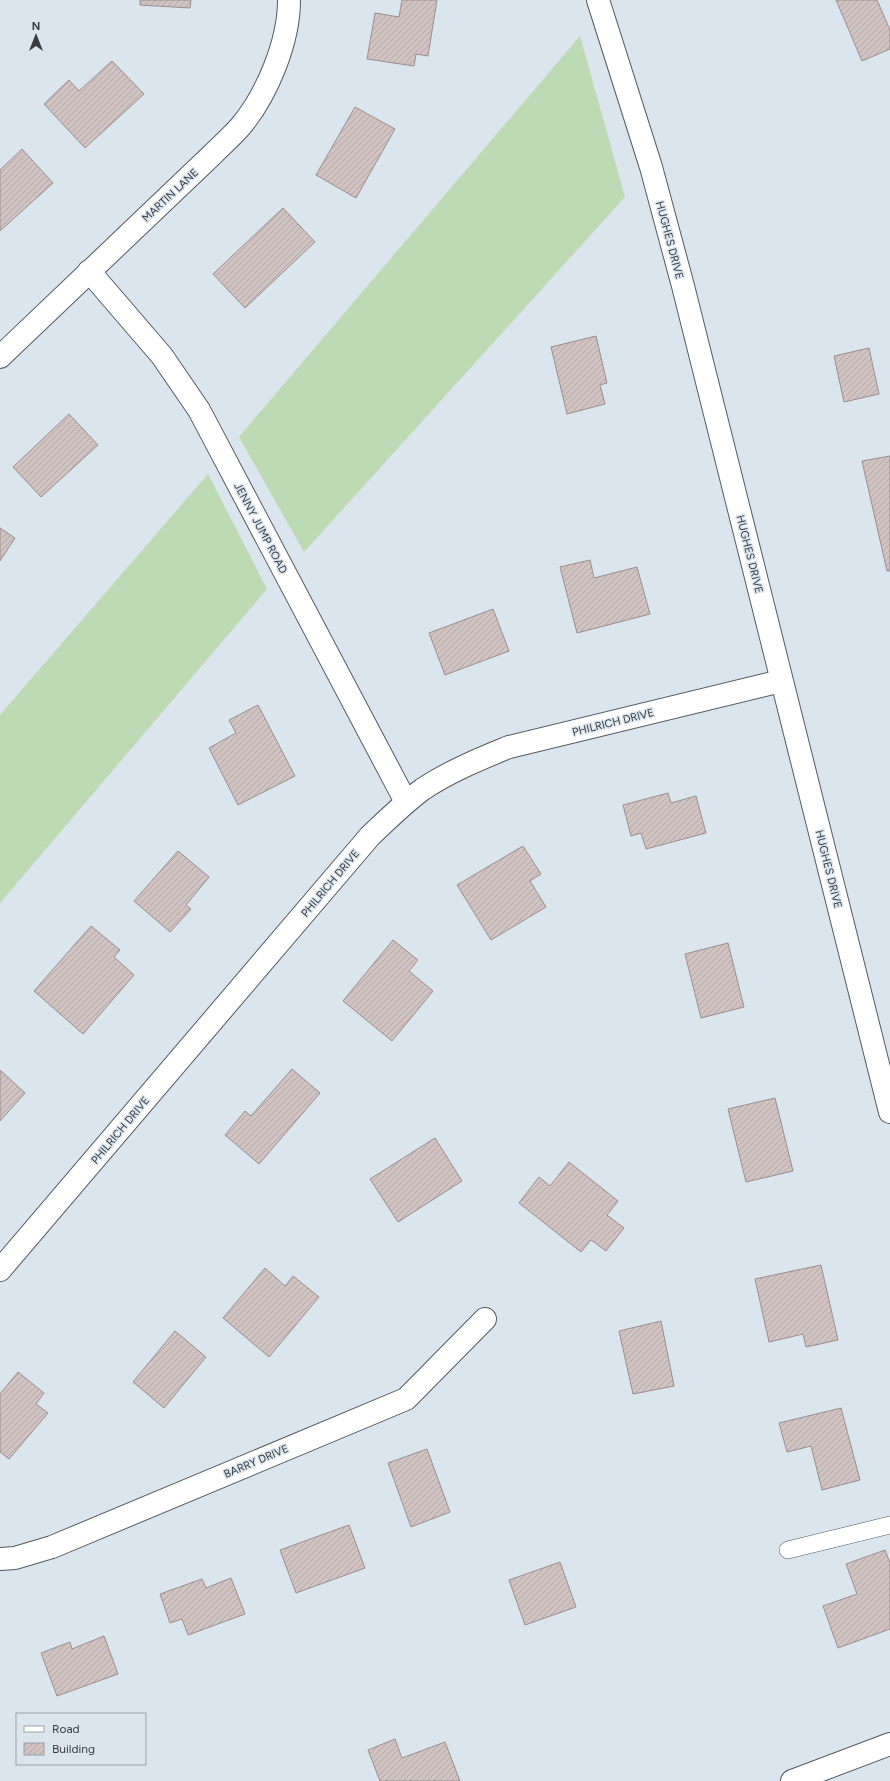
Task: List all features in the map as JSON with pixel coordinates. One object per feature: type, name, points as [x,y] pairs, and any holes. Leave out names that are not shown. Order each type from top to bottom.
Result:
[{"type":"street","name":"MARTIN LANE","points":[[0,357],[241,126],[264,90],[280,51],[289,10],[289,0]]},
{"type":"street","name":"HUGHES DRIVE","points":[[598,0],[651,167],[890,1112]]},
{"type":"street","name":"JENNY JUMP ROAD","points":[[90,271],[162,356],[199,410],[406,802]]},
{"type":"street","name":"PHILRICH DRIVE","points":[[0,1270],[370,836],[406,802],[424,788],[468,763],[509,747],[781,681]]},
{"type":"street","name":"BARRY DRIVE","points":[[0,1559],[16,1558],[52,1547],[406,1399],[485,1319]]},
{"type":"street","points":[[792,1781],[890,1744]]},
{"type":"lane","points":[[788,1550],[890,1525]]},
{"type":"green space","points":[[580,36],[625,197],[304,552],[239,437]]},
{"type":"green space","points":[[208,474],[267,589],[0,903],[0,715]]},
{"type":"building","points":[[140,0],[191,0],[190,8],[140,5]]},
{"type":"building","points":[[402,0],[437,0],[428,56],[416,54],[414,66],[367,59],[375,13],[399,17]]},
{"type":"building","points":[[836,0],[877,0],[890,30],[890,49],[862,61]]},
{"type":"building","points":[[112,61],[144,94],[85,148],[44,104],[69,80],[79,91]]},
{"type":"building","points":[[355,107],[395,129],[356,198],[316,175]]},
{"type":"building","points":[[22,149],[53,183],[0,231],[0,170]]},
{"type":"building","points":[[283,208],[315,242],[245,308],[213,274]]},
{"type":"building","points":[[596,336],[607,383],[600,385],[605,404],[567,414],[551,347]]},
{"type":"building","points":[[869,348],[879,394],[844,402],[834,356]]},
{"type":"building","points":[[69,414],[98,445],[41,497],[13,467]]},
{"type":"building","points":[[890,456],[890,571],[887,571],[862,461]]},
{"type":"building","points":[[0,528],[15,538],[0,561]]},
{"type":"building","points":[[590,560],[594,578],[637,567],[650,614],[577,633],[560,567]]},
{"type":"building","points":[[493,609],[509,651],[445,675],[429,633]]},
{"type":"building","points":[[258,705],[295,776],[238,805],[209,748],[236,733],[229,720]]},
{"type":"building","points":[[668,793],[671,803],[696,796],[706,833],[646,849],[641,833],[631,836],[623,805]]},
{"type":"building","points":[[523,846],[541,874],[530,881],[546,907],[491,940],[457,885]]},
{"type":"building","points":[[178,851],[209,877],[186,905],[191,909],[170,932],[134,901]]},
{"type":"building","points":[[91,926],[120,950],[114,957],[134,975],[83,1034],[34,991]]},
{"type":"building","points":[[393,940],[418,960],[409,971],[433,991],[392,1041],[343,1001]]},
{"type":"building","points":[[728,943],[744,1007],[701,1018],[685,954]]},
{"type":"building","points":[[292,1069],[320,1093],[259,1164],[225,1135],[245,1111],[251,1116]]},
{"type":"building","points":[[0,1070],[25,1093],[0,1121]]},
{"type":"building","points":[[775,1098],[793,1171],[746,1182],[728,1109]]},
{"type":"building","points":[[435,1138],[462,1181],[398,1222],[370,1179]]},
{"type":"building","points":[[569,1162],[618,1201],[607,1215],[624,1228],[606,1251],[591,1240],[581,1252],[519,1203],[539,1177],[550,1186]]},
{"type":"building","points":[[821,1265],[838,1340],[806,1347],[803,1334],[769,1342],[755,1279]]},
{"type":"building","points":[[265,1268],[285,1286],[293,1276],[319,1297],[269,1357],[223,1318]]},
{"type":"building","points":[[661,1321],[674,1386],[633,1394],[619,1331]]},
{"type":"building","points":[[175,1331],[206,1357],[164,1408],[133,1382]]},
{"type":"building","points":[[18,1372],[44,1393],[36,1404],[48,1413],[9,1459],[0,1452],[0,1394]]},
{"type":"building","points":[[841,1408],[860,1480],[822,1490],[811,1446],[787,1452],[779,1423]]},
{"type":"building","points":[[427,1449],[450,1512],[411,1527],[388,1463]]},
{"type":"building","points":[[349,1525],[365,1568],[296,1593],[280,1550]]},
{"type":"building","points":[[885,1550],[890,1563],[890,1629],[838,1648],[823,1606],[857,1594],[846,1564]]},
{"type":"building","points":[[560,1562],[576,1607],[525,1625],[509,1580]]},
{"type":"building","points":[[231,1578],[245,1614],[188,1635],[182,1619],[170,1623],[160,1594],[202,1579],[206,1588]]},
{"type":"building","points":[[104,1636],[118,1674],[57,1696],[41,1653],[70,1642],[72,1649]]},
{"type":"building","points":[[395,1739],[402,1758],[445,1742],[460,1781],[380,1781],[368,1750]]}]
